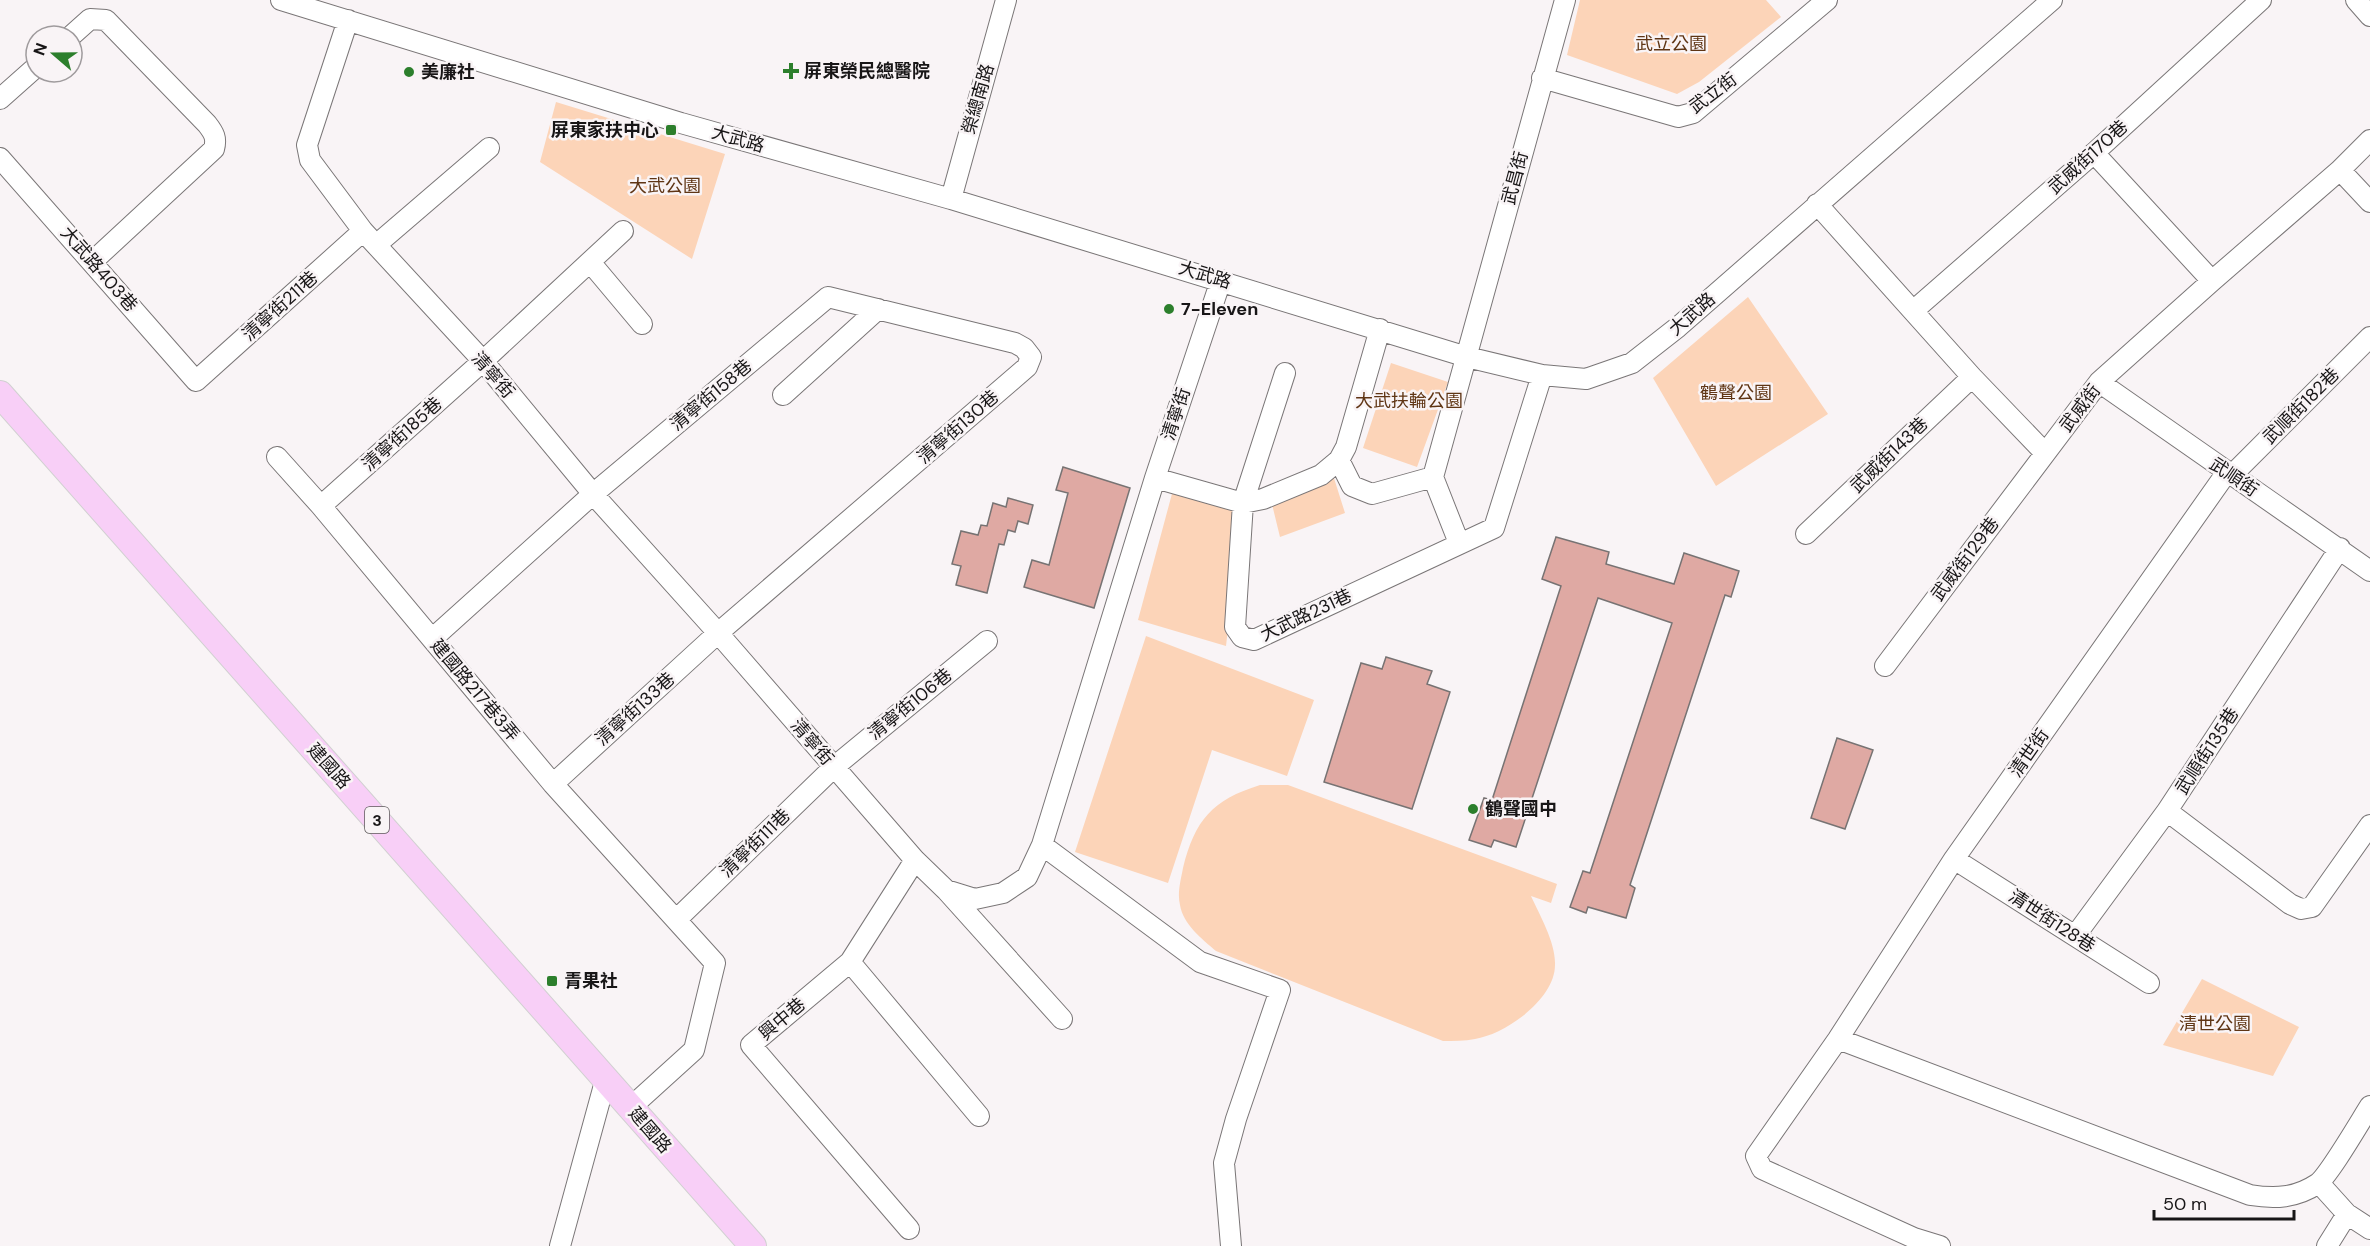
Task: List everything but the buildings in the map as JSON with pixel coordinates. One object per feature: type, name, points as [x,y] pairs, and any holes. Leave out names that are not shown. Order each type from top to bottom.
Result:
[{"type":"main road","name":"建國路","points":[[0,394],[753,1246]]},
{"type":"street","name":"大武路","points":[[281,0],[681,123],[951,199],[1221,280],[1467,357],[1542,375],[1586,379],[1632,363],[1678,327],[2052,0]]},
{"type":"street","name":"榮總南路","points":[[951,199],[1006,0]]},
{"type":"street","name":"武昌街","points":[[1467,357],[1565,0]]},
{"type":"street","name":"武立街","points":[[1542,78],[1678,117],[1693,112],[1827,0]]},
{"type":"street","name":"武威街170巷","points":[[1913,311],[2094,153],[2261,0]]},
{"type":"street","points":[[2356,0],[2370,16]]},
{"type":"street","points":[[84,24],[90,19],[106,20],[207,124],[214,133],[216,142],[214,149],[93,261]]},
{"type":"street","name":"清寧街","points":[[348,20],[307,145],[310,160],[369,238],[483,362],[593,494],[718,633],[915,860],[946,890],[975,899],[1003,893],[1027,877],[1042,845],[1155,478],[1221,280]]},
{"type":"street","points":[[0,99],[24,78]]},
{"type":"street","name":"武威街","points":[[2045,453],[2099,382],[2212,280],[2340,170],[2370,140]]},
{"type":"street","name":"清寧街211巷","points":[[196,381],[369,238],[489,148]]},
{"type":"street","points":[[2094,153],[2212,280]]},
{"type":"street","name":"大武路403巷","points":[[0,158],[93,261],[196,381]]},
{"type":"street","points":[[2340,170],[2370,202]]},
{"type":"street","points":[[1817,204],[1972,377],[2045,453]]},
{"type":"street","name":"清寧街185巷","points":[[321,506],[483,362],[623,231]]},
{"type":"street","points":[[590,262],[642,324]]},
{"type":"street","name":"清寧街130巷","points":[[718,633],[1027,367],[1031,357],[1024,348],[1015,343],[828,297]]},
{"type":"street","name":"清寧街158巷","points":[[432,639],[593,494],[828,297]]},
{"type":"street","points":[[783,395],[878,309]]},
{"type":"street","points":[[1155,478],[1243,503],[1263,499],[1321,475],[1339,460],[1346,447],[1380,330]]},
{"type":"street","name":"武順街182巷","points":[[2230,474],[2370,337]]},
{"type":"street","points":[[1459,543],[1433,477],[1467,357]]},
{"type":"street","points":[[1243,503],[1285,373]]},
{"type":"street","name":"大武路231巷","points":[[1243,503],[1235,627],[1242,637],[1254,640],[1494,528],[1542,375]]},
{"type":"street","name":"武威街143巷","points":[[1806,534],[1972,377]]},
{"type":"street","name":"武順街","points":[[2099,382],[2370,571]]},
{"type":"street","name":"武威街129巷","points":[[1885,666],[2045,453]]},
{"type":"street","name":"建國路217巷3弄","points":[[277,457],[321,506],[553,784],[715,963],[693,1050],[630,1108]]},
{"type":"street","points":[[1339,460],[1352,486],[1372,494],[1433,477]]},
{"type":"street","name":"清世街","points":[[1912,1242],[1762,1169],[1756,1156],[1838,1039],[1954,859],[2230,474]]},
{"type":"street","name":"武順街135巷","points":[[2340,548],[2168,811],[2290,904],[2301,909],[2312,907],[2370,825]]},
{"type":"street","name":"清寧街133巷","points":[[553,784],[718,633]]},
{"type":"street","name":"清寧街106巷","points":[[834,767],[987,641]]},
{"type":"street","name":"清寧街111巷","points":[[677,919],[834,767]]},
{"type":"street","points":[[2075,936],[2168,811]]},
{"type":"street","points":[[1042,845],[1200,962],[1280,990],[1236,1119],[1224,1163],[1231,1246]]},
{"type":"street","name":"清世街128巷","points":[[1954,859],[2149,983]]},
{"type":"street","name":"興中巷","points":[[909,1228],[751,1045],[850,962],[915,860]]},
{"type":"street","points":[[946,890],[1062,1019]]},
{"type":"street","points":[[850,962],[979,1116]]},
{"type":"street","points":[[1838,1039],[2250,1195],[2272,1199],[2291,1196],[2319,1183],[2370,1106]]},
{"type":"street","points":[[561,1246],[606,1078]]},
{"type":"street","points":[[2319,1183],[2348,1214],[2370,1229]]},
{"type":"street","points":[[2327,1246],[2348,1214]]},
{"type":"street","points":[[1912,1242],[1940,1246]]},
{"type":"green space","name":"武立公園","points":[[1580,0],[1766,0],[1781,17],[1699,82],[1677,94],[1567,55]]},
{"type":"green space","name":"大武公園","points":[[556,102],[725,154],[692,259],[540,162]]},
{"type":"green space","name":"鶴聲公園","points":[[1748,297],[1828,414],[1716,486],[1653,378]]},
{"type":"green space","name":"大武扶輪公園","points":[[1391,363],[1448,382],[1417,467],[1363,448]]},
{"type":"green space","points":[[1333,475],[1345,513],[1280,537],[1270,496]]},
{"type":"green space","points":[[1173,490],[1236,512],[1236,559],[1226,646],[1138,620]]},
{"type":"green space","points":[[1146,636],[1314,700],[1287,776],[1212,750],[1168,883],[1075,852]]},
{"type":"green space","points":[[1260,785],[1288,785],[1557,884],[1551,903],[1531,896],[1547,930],[1555,957],[1553,978],[1547,990],[1527,1013],[1501,1030],[1475,1039],[1443,1041],[1216,951],[1194,931],[1182,912],[1179,896],[1183,868],[1193,837],[1208,814],[1229,798]]},
{"type":"green space","name":"清世公園","points":[[2202,979],[2299,1027],[2273,1076],[2163,1045]]},
{"type":"place","name":"屏東榮民總醫院","points":[[791,71]]},
{"type":"place","name":"美廉社","points":[[409,72]]},
{"type":"place","name":"屏東家扶中心","points":[[671,130]]},
{"type":"place","name":"7-Eleven","points":[[1169,309]]},
{"type":"place","name":"鶴聲國中","points":[[1473,809]]},
{"type":"place","name":"青果社","points":[[552,981]]}]
